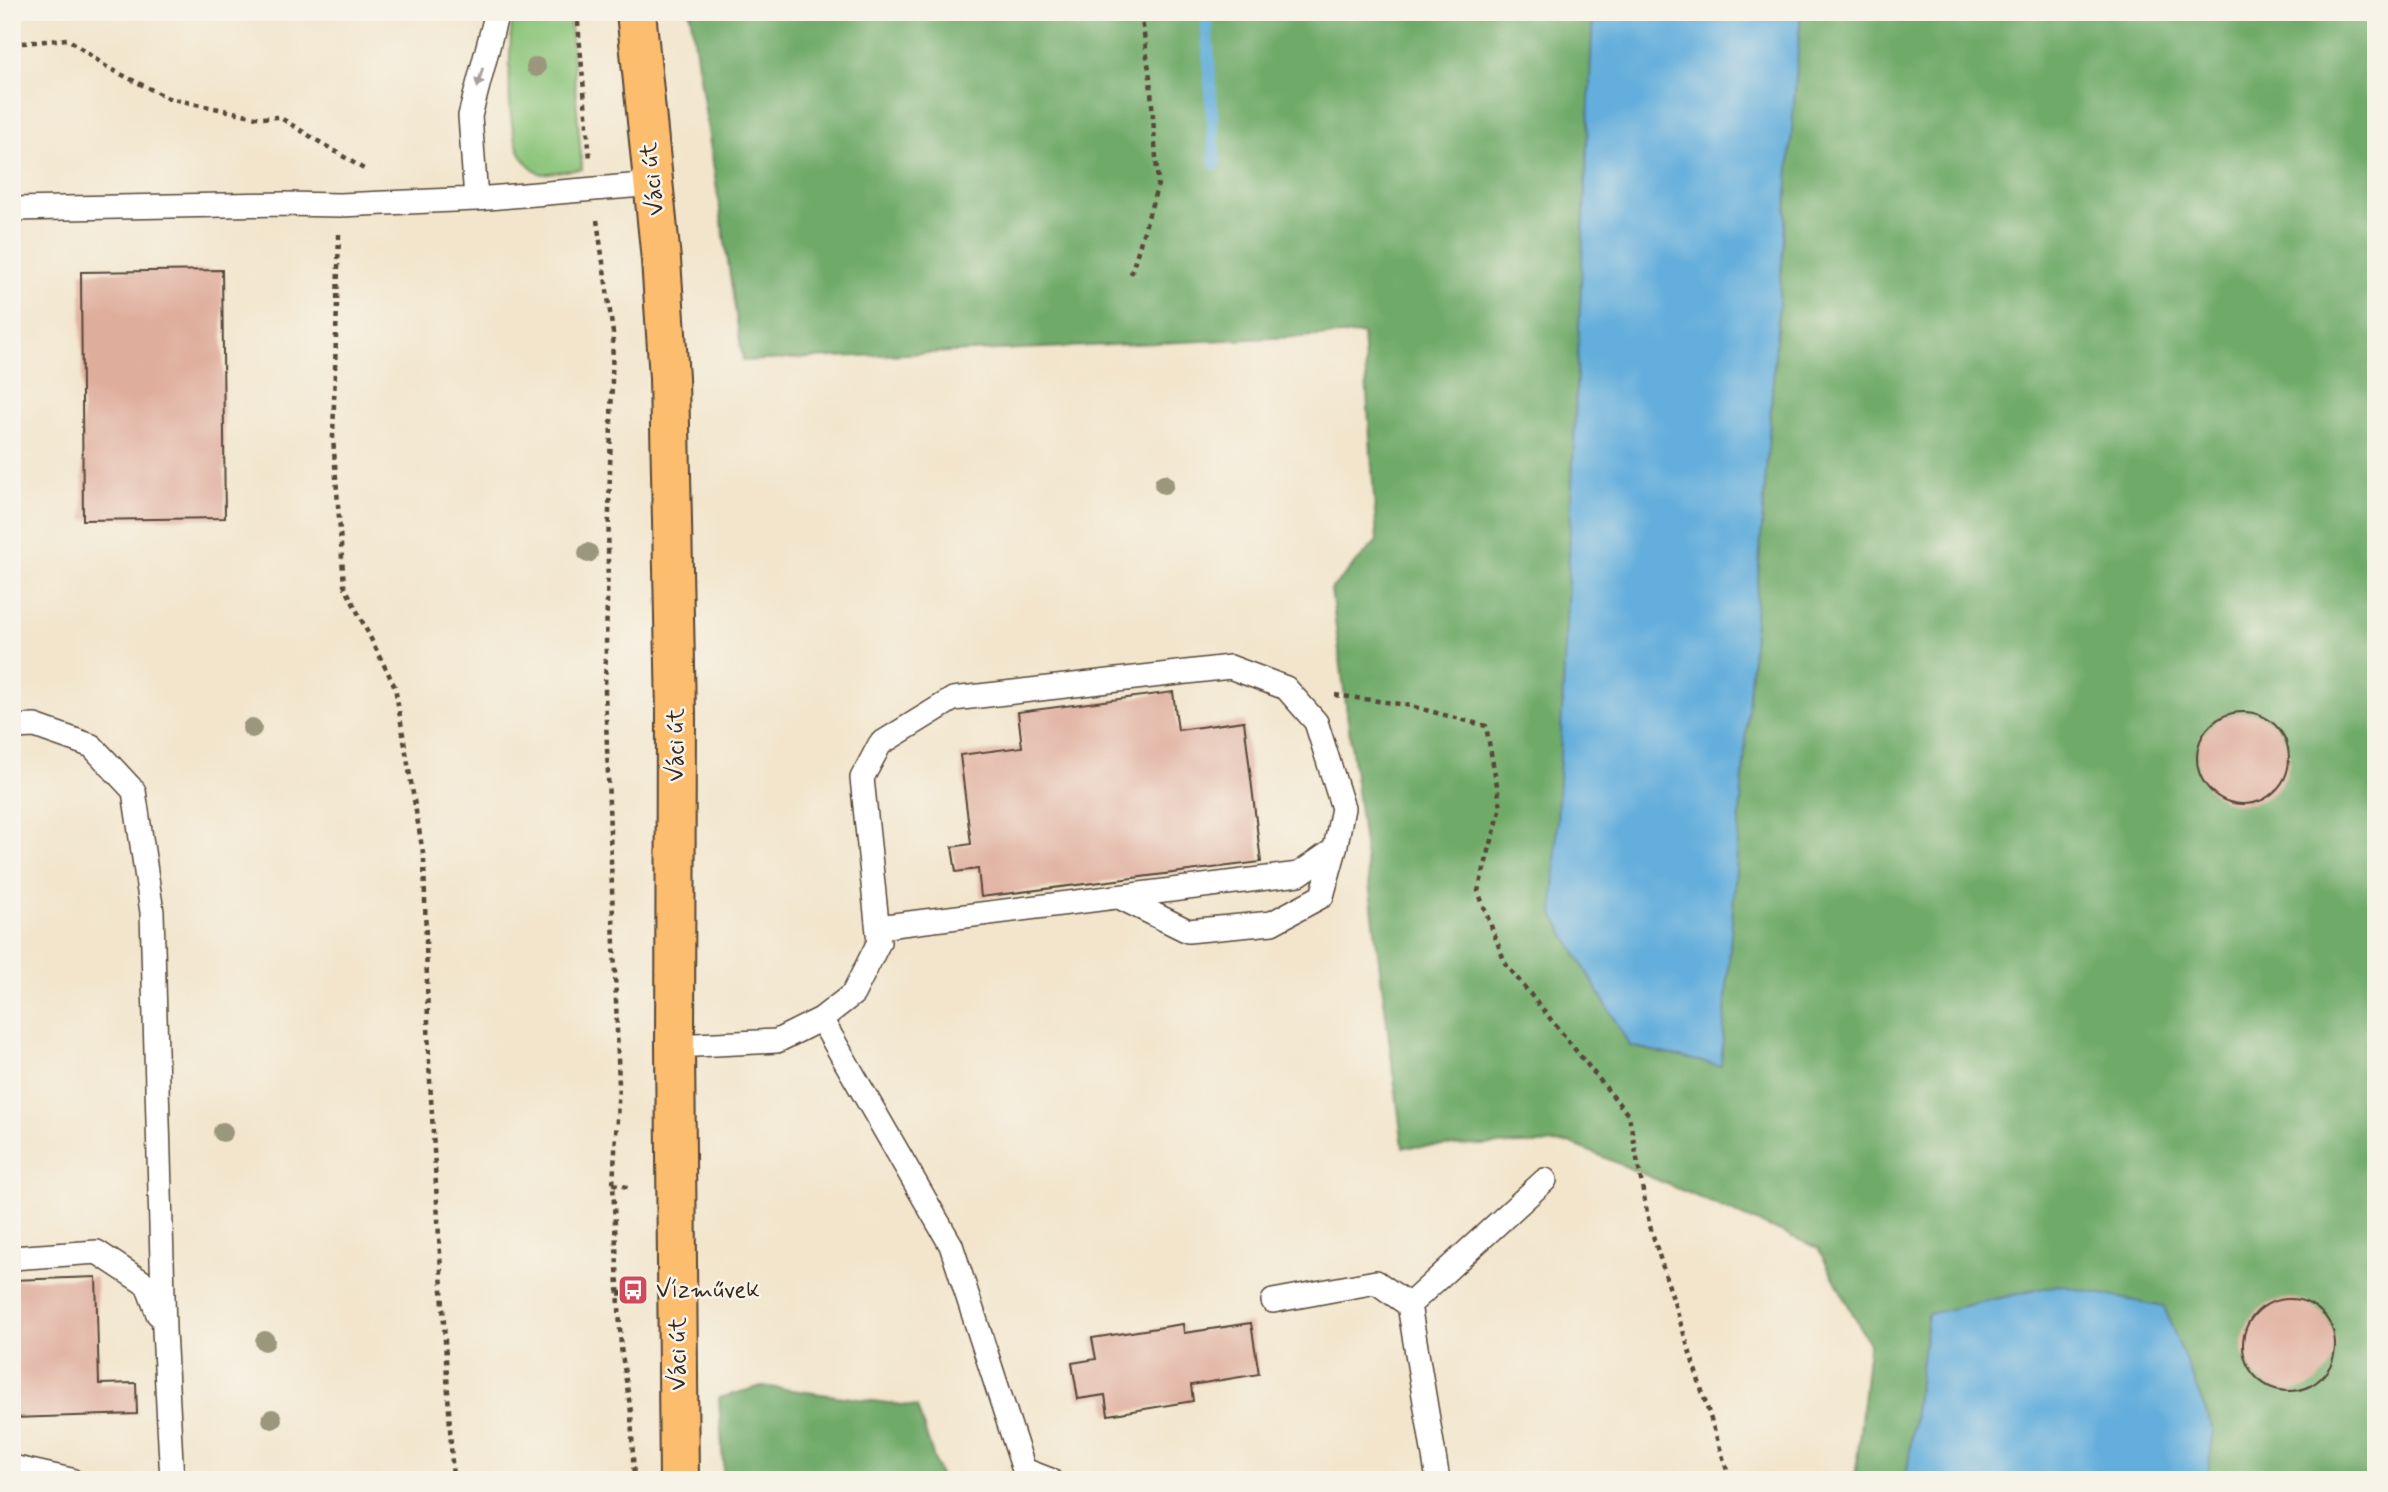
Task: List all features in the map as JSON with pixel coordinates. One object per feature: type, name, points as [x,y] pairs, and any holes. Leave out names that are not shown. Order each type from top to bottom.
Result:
[{"type":"main road","name":"Váci út","points":[[636,12],[654,184],[669,378],[676,712],[675,1046],[679,1480]]},
{"type":"lane","points":[[476,199],[470,116],[497,12]]},
{"type":"lane","points":[[12,209],[340,205],[476,199],[654,184]]},
{"type":"lane","points":[[675,1046],[777,1041],[821,1019],[853,994],[879,942],[862,778],[880,744],[953,699],[1230,667],[1286,688],[1316,722],[1343,808],[1322,896],[1272,923],[1188,931],[1119,897]]},
{"type":"lane","points":[[12,727],[35,726],[92,746],[134,792],[152,912],[164,1330],[172,1480]]},
{"type":"lane","points":[[878,927],[1299,874],[1335,849]]},
{"type":"lane","points":[[821,1019],[951,1245],[1024,1470],[1050,1480]]},
{"type":"lane","points":[[1409,1305],[1545,1180]]},
{"type":"lane","points":[[12,1258],[97,1252],[147,1285],[164,1330]]},
{"type":"lane","points":[[1273,1301],[1377,1282],[1409,1305],[1438,1480]]},
{"type":"lane","points":[[12,1467],[71,1480]]},
{"type":"path","points":[[577,12],[592,190],[614,333],[605,691],[619,1086],[613,1184],[621,1348],[631,1412],[634,1480]]},
{"type":"path","points":[[1131,274],[1158,184],[1150,78],[1141,12]]},
{"type":"path","points":[[12,44],[68,39],[106,66],[168,98],[261,118],[279,117],[398,190],[426,201]]},
{"type":"path","points":[[340,205],[333,437],[344,585],[395,687],[424,859],[429,1063],[453,1480]]},
{"type":"path","points":[[1286,688],[1407,705],[1486,726],[1501,807],[1478,891],[1505,963],[1629,1116],[1649,1223],[1730,1480]]},
{"type":"path","points":[[613,1184],[632,1188]]},
{"type":"path","points":[[618,1294],[633,1290]]},
{"type":"green space","points":[[512,12],[569,12],[582,169],[541,174],[529,165],[520,151],[511,114]]},
{"type":"green space","points":[[690,12],[2376,12],[2376,1480],[1855,1480],[1869,1344],[1818,1248],[1570,1143],[1403,1147],[1331,589],[1377,541],[1363,334],[743,361]]},
{"type":"green space","points":[[762,1386],[917,1407],[941,1480],[724,1480],[719,1398]]},
{"type":"water","points":[[1593,12],[1801,12],[1721,1066],[1630,1046],[1553,914]]},
{"type":"water","points":[[2058,1285],[2164,1307],[2214,1432],[2207,1480],[1906,1480],[1928,1314]]},
{"type":"building","points":[[222,270],[225,518],[83,520],[81,272]]},
{"type":"building","points":[[1173,692],[1178,730],[1244,721],[1261,862],[981,897],[978,869],[956,872],[952,847],[971,844],[960,755],[1022,747],[1018,712]]},
{"type":"building","points":[[2243,712],[2261,716],[2275,726],[2285,740],[2289,758],[2285,776],[2275,790],[2261,800],[2243,804],[2225,800],[2211,790],[2201,776],[2197,758],[2201,740],[2211,726],[2225,716]]},
{"type":"building","points":[[96,1277],[99,1384],[136,1383],[137,1414],[12,1418],[12,1280]]},
{"type":"building","points":[[2289,1299],[2307,1303],[2321,1313],[2331,1327],[2335,1345],[2331,1363],[2321,1377],[2307,1387],[2289,1391],[2271,1387],[2257,1377],[2247,1363],[2243,1345],[2247,1327],[2257,1313],[2271,1303]]},
{"type":"building","points":[[1251,1323],[1259,1374],[1191,1385],[1193,1401],[1108,1415],[1105,1395],[1078,1399],[1072,1363],[1096,1359],[1092,1338],[1183,1324],[1184,1333]]},
{"type":"waterway","points":[[1206,12],[1215,164]]},
{"type":"place","name":"Vízművek","points":[[633,1290]]}]
